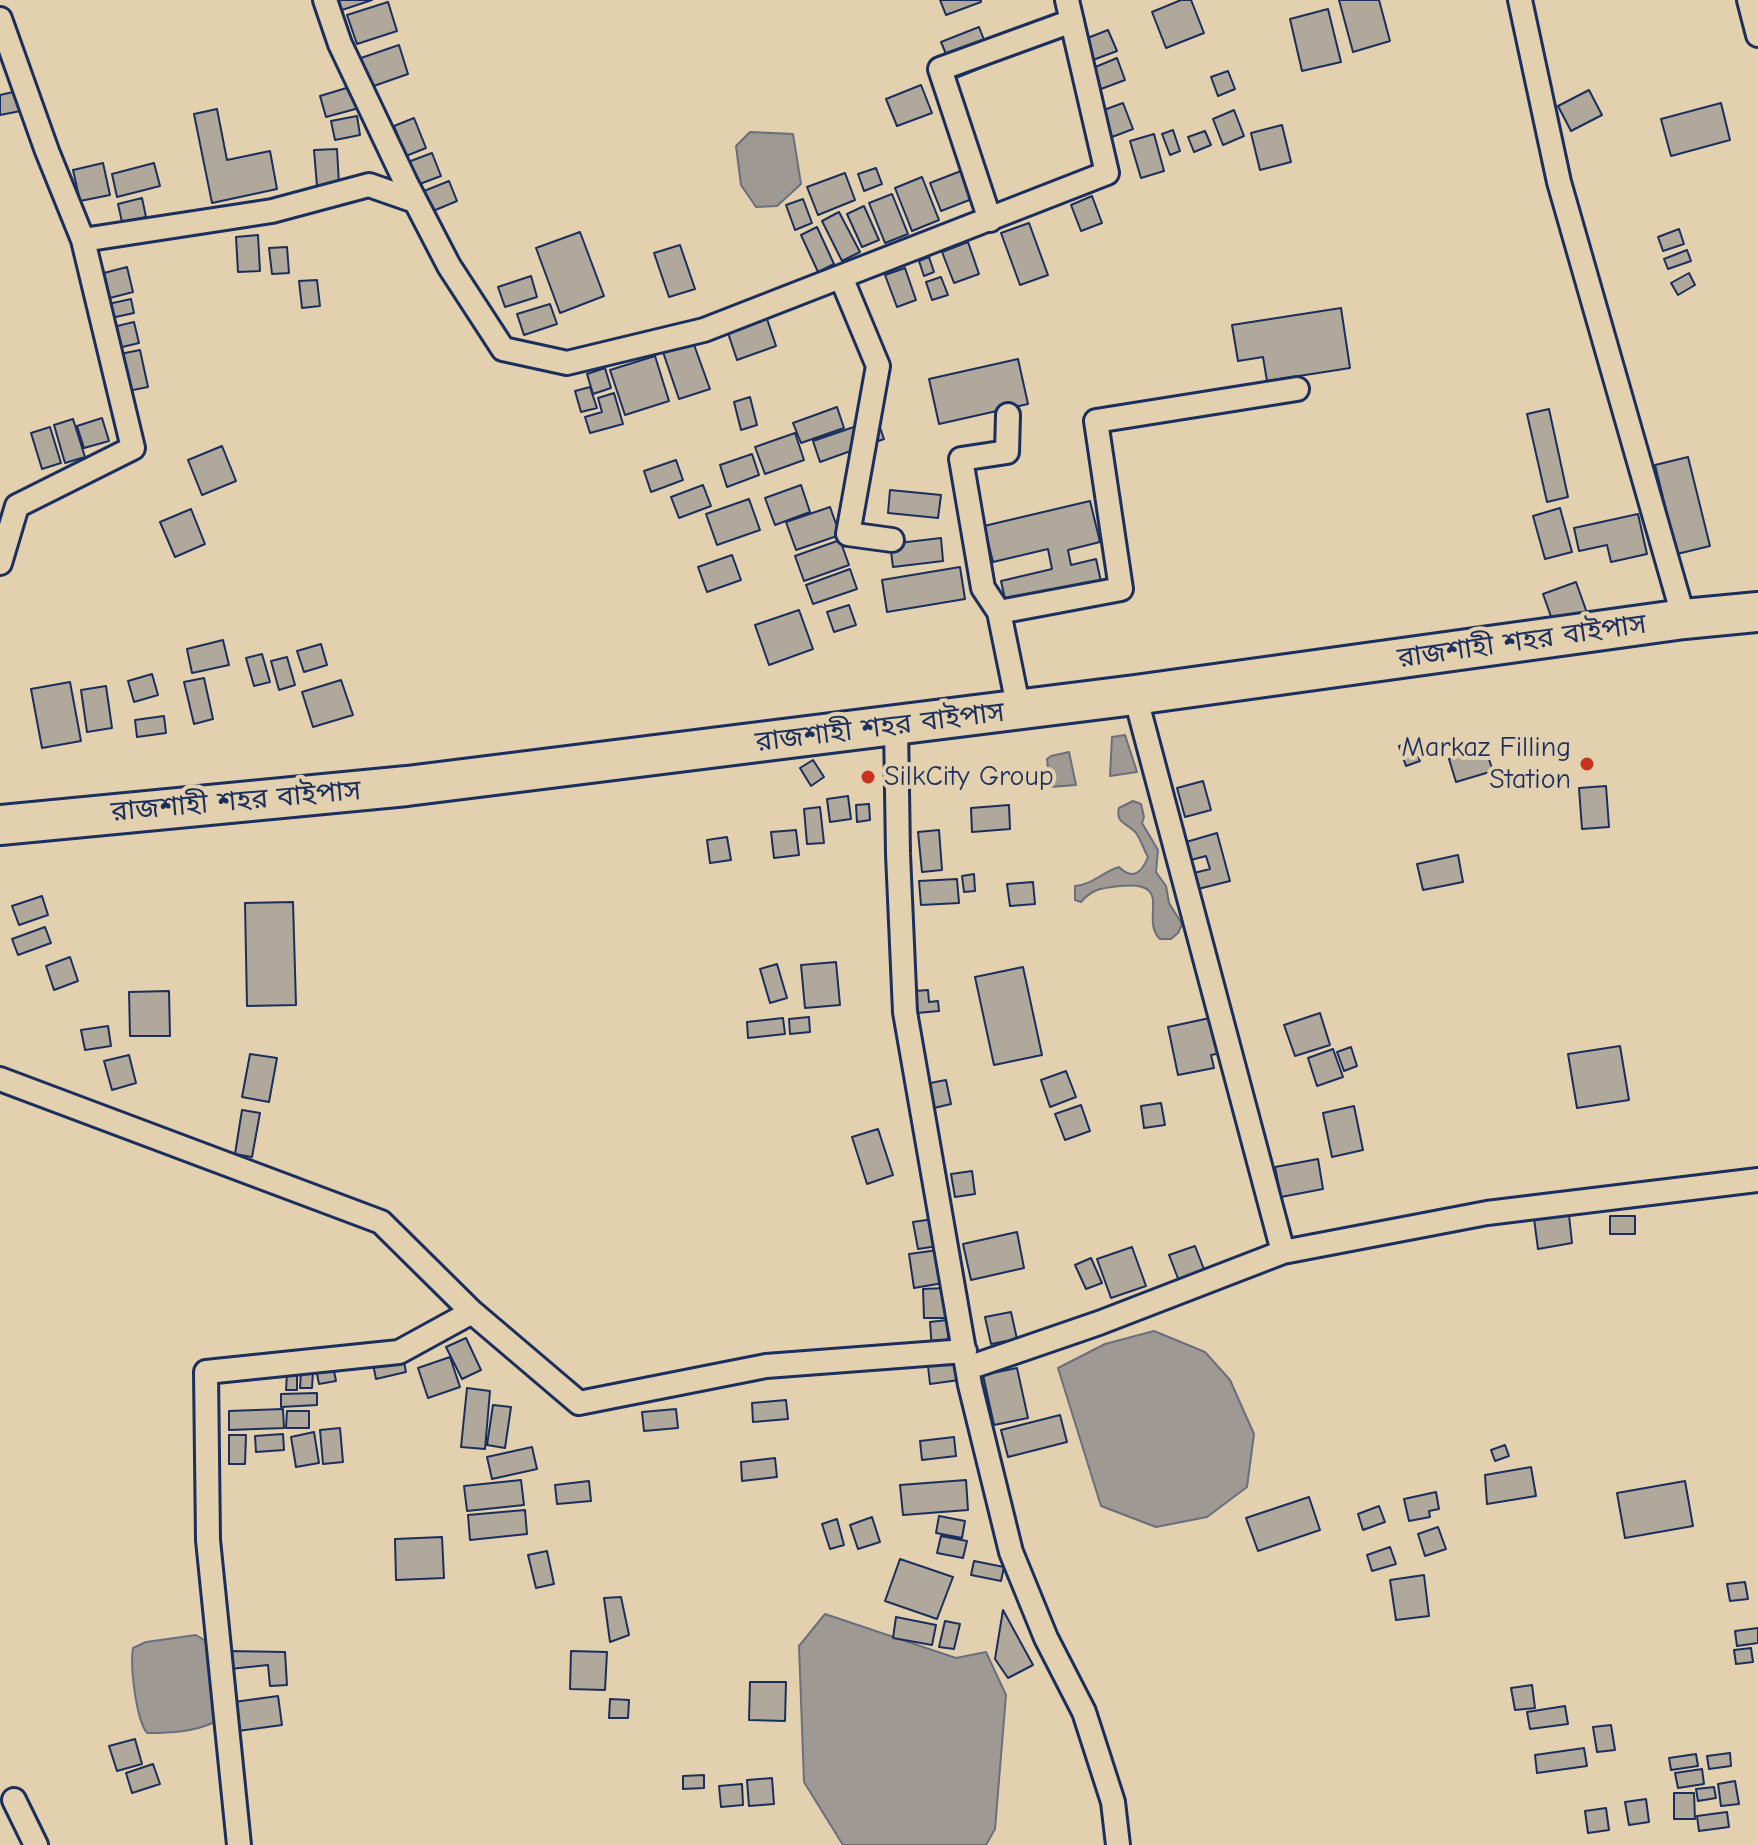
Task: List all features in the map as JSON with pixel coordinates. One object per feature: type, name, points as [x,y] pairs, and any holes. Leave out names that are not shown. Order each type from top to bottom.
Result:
[{"type":"highway","name":"রাজশাহী শহর বাইপাস","points":[[0,825],[407,786],[896,726],[1684,619],[1758,612]]},
{"type":"street","points":[[325,0],[340,44],[415,201],[449,266],[503,349],[567,363],[704,330],[990,220],[1107,173],[1069,11],[940,69],[990,220]]},
{"type":"street","points":[[1520,0],[1559,182],[1684,619]]},
{"type":"street","points":[[1749,0],[1758,35]]},
{"type":"street","points":[[0,19],[47,151],[83,240],[133,448],[17,506],[0,563]]},
{"type":"street","points":[[83,240],[272,211],[369,185],[415,201]]},
{"type":"street","points":[[841,277],[878,366],[848,534],[892,540]]},
{"type":"street","points":[[999,612],[1121,589],[1096,421],[1297,389]]},
{"type":"street","points":[[1008,415],[1007,452],[961,459],[983,588],[999,612],[1019,710]]},
{"type":"street","points":[[1135,695],[1283,1252]]},
{"type":"street","points":[[896,726],[905,1012],[966,1360],[1011,1552],[1046,1638],[1084,1712],[1113,1802],[1118,1845]]},
{"type":"street","points":[[0,1079],[381,1222],[472,1312],[579,1403],[766,1366],[966,1360],[1099,1323],[1283,1252],[1487,1213],[1758,1180]]},
{"type":"street","points":[[239,1845],[208,1540],[206,1372],[399,1352],[472,1312]]},
{"type":"street","points":[[14,1800],[36,1845]]},
{"type":"shaded area","points":[[750,132],[793,134],[801,184],[777,206],[756,207],[741,185],[736,146]]},
{"type":"shaded area","points":[[1125,735],[1137,772],[1110,776],[1112,737]]},
{"type":"shaded area","points":[[1069,752],[1076,785],[1050,787],[1047,759]]},
{"type":"shaded area","points":[[1133,801],[1141,804],[1142,823],[1158,850],[1156,872],[1166,886],[1169,903],[1182,924],[1171,939],[1160,939],[1155,931],[1152,895],[1147,889],[1137,886],[1108,887],[1094,891],[1081,902],[1075,900],[1075,886],[1119,867],[1136,873],[1146,862],[1148,857],[1138,836],[1123,823],[1118,813],[1119,808]]},
{"type":"shaded area","points":[[1154,1331],[1205,1352],[1230,1380],[1254,1434],[1247,1487],[1207,1517],[1156,1527],[1101,1506],[1058,1368],[1105,1344]]},
{"type":"shaded area","points":[[825,1614],[956,1658],[986,1652],[1006,1695],[995,1829],[986,1845],[843,1845],[804,1782],[799,1646]]},
{"type":"shaded area","points":[[196,1635],[212,1645],[220,1711],[215,1722],[182,1731],[147,1733],[135,1692],[133,1648],[146,1642]]},
{"type":"building","points":[[339,0],[372,0],[342,10]]},
{"type":"building","points":[[940,0],[981,0],[981,2],[946,15]]},
{"type":"building","points":[[1181,0],[1191,0],[1204,33],[1166,48],[1152,12]]},
{"type":"building","points":[[1339,0],[1379,0],[1390,41],[1353,52]]},
{"type":"building","points":[[388,2],[397,31],[357,44],[347,15]]},
{"type":"building","points":[[1328,9],[1341,62],[1302,71],[1290,19]]},
{"type":"building","points":[[979,27],[993,63],[956,78],[941,42]]},
{"type":"building","points":[[1108,30],[1117,51],[1093,60],[1085,39]]},
{"type":"building","points":[[399,45],[408,74],[368,88],[358,59]]},
{"type":"building","points":[[1117,58],[1125,80],[1101,89],[1093,68]]},
{"type":"building","points":[[1228,71],[1235,89],[1218,96],[1211,77]]},
{"type":"building","points":[[921,85],[932,113],[897,126],[886,99]]},
{"type":"building","points":[[353,86],[359,108],[326,117],[320,96]]},
{"type":"building","points":[[26,89],[31,109],[0,115],[0,95]]},
{"type":"building","points":[[1589,90],[1602,115],[1571,131],[1558,106]]},
{"type":"building","points":[[1123,103],[1133,129],[1112,137],[1101,111]]},
{"type":"building","points":[[1721,103],[1730,140],[1671,156],[1661,119]]},
{"type":"building","points":[[217,109],[227,160],[270,151],[277,189],[212,203],[194,114]]},
{"type":"building","points":[[1234,110],[1244,136],[1223,145],[1213,119]]},
{"type":"building","points":[[357,116],[360,135],[335,140],[331,121]]},
{"type":"building","points":[[414,118],[426,148],[406,156],[394,126]]},
{"type":"building","points":[[1282,125],[1291,162],[1260,170],[1251,133]]},
{"type":"building","points":[[1173,130],[1180,151],[1170,155],[1162,134]]},
{"type":"building","points":[[1205,131],[1211,145],[1194,152],[1188,137]]},
{"type":"building","points":[[1154,134],[1164,171],[1141,178],[1130,141]]},
{"type":"building","points":[[337,149],[339,184],[317,186],[314,150]]},
{"type":"building","points":[[432,153],[441,176],[417,185],[408,162]]},
{"type":"building","points":[[103,163],[110,195],[80,201],[73,170]]},
{"type":"building","points":[[154,163],[160,186],[117,197],[112,174]]},
{"type":"building","points":[[876,168],[882,184],[864,191],[858,174]]},
{"type":"building","points":[[966,169],[977,197],[941,211],[930,183]]},
{"type":"building","points":[[845,173],[855,200],[818,215],[807,187]]},
{"type":"building","points":[[922,177],[939,220],[912,231],[895,188]]},
{"type":"building","points":[[449,181],[457,201],[433,211],[424,191]]},
{"type":"building","points":[[892,194],[908,234],[885,243],[869,203]]},
{"type":"building","points":[[1092,196],[1102,223],[1081,231],[1071,205]]},
{"type":"building","points":[[142,198],[146,217],[122,222],[118,204]]},
{"type":"building","points":[[803,199],[812,223],[795,230],[786,205]]},
{"type":"building","points":[[864,206],[879,240],[862,247],[847,214]]},
{"type":"building","points":[[839,212],[860,252],[842,261],[822,221]]},
{"type":"building","points":[[1029,223],[1048,275],[1020,285],[1001,233]]},
{"type":"building","points":[[817,227],[834,264],[818,272],[801,235]]},
{"type":"building","points":[[1679,229],[1684,244],[1663,251],[1658,237]]},
{"type":"building","points":[[580,232],[604,296],[560,313],[536,248]]},
{"type":"building","points":[[258,235],[260,271],[238,272],[236,237]]},
{"type":"building","points":[[968,242],[979,274],[954,283],[942,252]]},
{"type":"building","points":[[680,245],[695,289],[669,297],[654,253]]},
{"type":"building","points":[[287,247],[289,273],[272,274],[269,248]]},
{"type":"building","points":[[1687,250],[1691,261],[1668,269],[1664,259]]},
{"type":"building","points":[[929,257],[934,272],[924,276],[919,261]]},
{"type":"building","points":[[127,267],[133,292],[110,298],[104,273]]},
{"type":"building","points":[[905,268],[916,300],[897,307],[885,275]]},
{"type":"building","points":[[1689,273],[1695,285],[1678,295],[1671,283]]},
{"type":"building","points":[[531,276],[537,297],[505,307],[498,287]]},
{"type":"building","points":[[941,277],[948,295],[932,300],[926,282]]},
{"type":"building","points":[[317,280],[320,306],[302,308],[299,281]]},
{"type":"building","points":[[131,299],[134,313],[111,318],[108,304]]},
{"type":"building","points":[[550,304],[557,324],[524,335],[517,314]]},
{"type":"building","points":[[1341,308],[1350,368],[1267,381],[1263,357],[1238,361],[1232,325]]},
{"type":"building","points":[[766,316],[776,346],[737,360],[727,330]]},
{"type":"building","points":[[134,322],[139,343],[118,348],[113,327]]},
{"type":"building","points":[[693,342],[710,389],[679,399],[663,352]]},
{"type":"building","points":[[140,350],[148,387],[128,391],[120,354]]},
{"type":"building","points":[[655,356],[669,401],[625,415],[610,370]]},
{"type":"building","points":[[1018,359],[1028,404],[939,424],[929,379]]},
{"type":"building","points":[[605,368],[611,388],[593,394],[587,374]]},
{"type":"building","points":[[590,387],[597,408],[581,412],[575,391]]},
{"type":"building","points":[[614,393],[623,424],[590,433],[585,417],[602,412],[598,398]]},
{"type":"building","points":[[750,397],[757,425],[741,430],[734,402]]},
{"type":"building","points":[[837,407],[844,428],[801,443],[793,423]]},
{"type":"building","points":[[1549,409],[1568,497],[1547,502],[1527,414]]},
{"type":"building","points":[[102,418],[109,441],[84,448],[77,426]]},
{"type":"building","points":[[73,419],[85,457],[65,463],[54,425]]},
{"type":"building","points":[[877,419],[884,439],[820,462],[813,441]]},
{"type":"building","points":[[50,427],[61,463],[42,469],[31,433]]},
{"type":"building","points":[[795,433],[804,460],[765,474],[755,447]]},
{"type":"building","points":[[222,446],[236,481],[202,495],[188,460]]},
{"type":"building","points":[[752,454],[759,475],[727,487],[720,465]]},
{"type":"building","points":[[1688,457],[1710,546],[1677,554],[1655,465]]},
{"type":"building","points":[[676,460],[683,480],[651,492],[644,471]]},
{"type":"building","points":[[703,485],[711,506],[679,518],[671,497]]},
{"type":"building","points":[[801,485],[810,512],[775,525],[765,498]]},
{"type":"building","points":[[890,490],[941,495],[938,518],[888,513]]},
{"type":"building","points":[[749,499],[760,530],[717,545],[706,514]]},
{"type":"building","points":[[1090,501],[1100,542],[1068,550],[1071,565],[1096,559],[1102,586],[1007,608],[1001,581],[1052,569],[1048,549],[993,562],[984,526]]},
{"type":"building","points":[[830,507],[840,535],[796,550],[786,522]]},
{"type":"building","points":[[1560,508],[1572,552],[1545,559],[1533,516]]},
{"type":"building","points":[[191,509],[205,544],[175,557],[160,522]]},
{"type":"building","points":[[1638,514],[1647,554],[1611,562],[1607,545],[1579,551],[1574,528]]},
{"type":"building","points":[[941,538],[943,561],[893,567],[890,544]]},
{"type":"building","points":[[840,540],[849,565],[804,581],[795,556]]},
{"type":"building","points":[[732,555],[741,580],[707,592],[698,567]]},
{"type":"building","points":[[960,567],[965,599],[887,612],[882,580]]},
{"type":"building","points":[[850,569],[857,589],[813,604],[806,585]]},
{"type":"building","points":[[1576,582],[1587,613],[1554,625],[1543,594]]},
{"type":"building","points":[[849,605],[856,625],[834,632],[827,612]]},
{"type":"building","points":[[799,610],[813,649],[769,665],[755,625]]},
{"type":"building","points":[[223,640],[229,665],[192,673],[187,649]]},
{"type":"building","points":[[321,644],[327,665],[304,672],[297,651]]},
{"type":"building","points":[[262,654],[270,682],[254,686],[246,658]]},
{"type":"building","points":[[287,657],[295,685],[279,690],[271,661]]},
{"type":"building","points":[[152,674],[158,695],[134,702],[128,681]]},
{"type":"building","points":[[204,678],[213,719],[194,724],[184,682]]},
{"type":"building","points":[[341,680],[353,715],[313,727],[302,692]]},
{"type":"building","points":[[70,682],[81,741],[42,748],[31,689]]},
{"type":"building","points":[[106,686],[112,728],[87,732],[81,690]]},
{"type":"building","points":[[164,716],[166,733],[137,737],[135,720]]},
{"type":"building","points":[[1413,742],[1420,761],[1406,766],[1399,746]]},
{"type":"building","points":[[1485,748],[1493,771],[1456,782],[1449,759]]},
{"type":"building","points":[[813,760],[824,777],[811,786],[800,768]]},
{"type":"building","points":[[1203,781],[1211,810],[1185,817],[1177,788]]},
{"type":"building","points":[[1606,786],[1609,827],[1582,829],[1579,788]]},
{"type":"building","points":[[848,796],[851,819],[830,822],[827,799]]},
{"type":"building","points":[[869,804],[870,820],[857,822],[856,805]]},
{"type":"building","points":[[1009,805],[1010,829],[972,832],[971,808]]},
{"type":"building","points":[[820,807],[824,843],[807,844],[804,809]]},
{"type":"building","points":[[796,830],[799,855],[774,858],[771,832]]},
{"type":"building","points":[[939,830],[942,870],[922,872],[918,832]]},
{"type":"building","points":[[1217,833],[1230,881],[1198,889],[1194,873],[1210,869],[1206,856],[1191,860],[1186,842]]},
{"type":"building","points":[[727,837],[731,860],[710,863],[707,840]]},
{"type":"building","points":[[1458,855],[1463,882],[1423,890],[1417,864]]},
{"type":"building","points":[[974,874],[975,891],[964,892],[962,876]]},
{"type":"building","points":[[957,879],[959,903],[921,905],[919,881]]},
{"type":"building","points":[[1033,882],[1035,904],[1010,906],[1007,884]]},
{"type":"building","points":[[42,896],[48,915],[19,925],[12,906]]},
{"type":"building","points":[[293,902],[296,1005],[247,1006],[245,903]]},
{"type":"building","points":[[45,927],[51,943],[18,955],[12,939]]},
{"type":"building","points":[[70,957],[78,981],[54,990],[46,966]]},
{"type":"building","points":[[836,962],[840,1005],[805,1008],[801,965]]},
{"type":"building","points":[[777,964],[787,998],[770,1003],[760,969]]},
{"type":"building","points":[[1023,967],[1042,1055],[994,1065],[975,977]]},
{"type":"building","points":[[928,990],[929,1002],[938,1001],[939,1011],[917,1013],[915,991]]},
{"type":"building","points":[[169,991],[170,1036],[130,1036],[129,992]]},
{"type":"building","points":[[1320,1013],[1330,1045],[1295,1056],[1284,1025]]},
{"type":"building","points":[[1219,1016],[1227,1052],[1211,1055],[1214,1068],[1178,1075],[1168,1027]]},
{"type":"building","points":[[809,1017],[810,1032],[790,1034],[789,1019]]},
{"type":"building","points":[[783,1018],[785,1034],[748,1038],[747,1022]]},
{"type":"building","points":[[108,1026],[111,1046],[85,1050],[81,1030]]},
{"type":"building","points":[[1620,1046],[1629,1100],[1577,1108],[1568,1054]]},
{"type":"building","points":[[1351,1047],[1357,1066],[1344,1071],[1337,1052]]},
{"type":"building","points":[[1333,1049],[1343,1077],[1317,1086],[1308,1058]]},
{"type":"building","points":[[250,1054],[277,1058],[269,1102],[242,1097]]},
{"type":"building","points":[[129,1055],[136,1083],[112,1090],[104,1061]]},
{"type":"building","points":[[1066,1071],[1076,1097],[1050,1107],[1041,1080]]},
{"type":"building","points":[[946,1080],[951,1104],[930,1109],[925,1084]]},
{"type":"building","points":[[1161,1103],[1165,1125],[1144,1128],[1141,1106]]},
{"type":"building","points":[[1081,1105],[1090,1131],[1065,1140],[1055,1114]]},
{"type":"building","points":[[1354,1106],[1363,1150],[1332,1157],[1323,1113]]},
{"type":"building","points":[[242,1110],[260,1113],[252,1157],[235,1154]]},
{"type":"building","points":[[878,1129],[893,1175],[867,1184],[852,1137]]},
{"type":"building","points":[[1318,1159],[1323,1189],[1281,1197],[1275,1167]]},
{"type":"building","points":[[972,1171],[975,1194],[955,1197],[951,1174]]},
{"type":"building","points":[[1568,1206],[1572,1243],[1538,1249],[1533,1211]]},
{"type":"building","points":[[1610,1216],[1635,1216],[1635,1234],[1610,1234]]},
{"type":"building","points":[[933,1219],[938,1246],[918,1249],[913,1222]]},
{"type":"building","points":[[1017,1232],[1024,1268],[971,1280],[963,1244]]},
{"type":"building","points":[[1195,1246],[1205,1272],[1179,1281],[1169,1255]]},
{"type":"building","points":[[1132,1247],[1146,1286],[1111,1298],[1097,1259]]},
{"type":"building","points":[[938,1250],[943,1283],[914,1288],[909,1254]]},
{"type":"building","points":[[1091,1258],[1102,1283],[1086,1289],[1075,1265]]},
{"type":"building","points":[[945,1288],[946,1318],[924,1318],[923,1289]]},
{"type":"building","points":[[1011,1312],[1017,1339],[991,1344],[985,1317]]},
{"type":"building","points":[[947,1320],[949,1348],[932,1350],[930,1322]]},
{"type":"building","points":[[466,1338],[481,1370],[462,1379],[446,1347]]},
{"type":"building","points":[[402,1353],[406,1372],[376,1379],[372,1359]]},
{"type":"building","points":[[956,1353],[959,1380],[930,1384],[927,1357]]},
{"type":"building","points":[[450,1357],[460,1387],[428,1398],[418,1368]]},
{"type":"building","points":[[332,1361],[336,1381],[319,1384],[315,1364]]},
{"type":"building","points":[[1017,1368],[1028,1418],[994,1425],[983,1375]]},
{"type":"building","points":[[301,1372],[313,1372],[312,1388],[300,1388]]},
{"type":"building","points":[[287,1373],[297,1373],[297,1390],[286,1390]]},
{"type":"building","points":[[467,1388],[490,1391],[485,1449],[461,1447]]},
{"type":"building","points":[[317,1393],[317,1405],[281,1407],[281,1394]]},
{"type":"building","points":[[786,1400],[788,1419],[753,1422],[752,1403]]},
{"type":"building","points":[[493,1405],[511,1407],[505,1448],[487,1445]]},
{"type":"building","points":[[283,1409],[284,1428],[229,1430],[229,1411]]},
{"type":"building","points":[[676,1409],[678,1428],[644,1431],[642,1412]]},
{"type":"building","points":[[287,1411],[309,1411],[309,1428],[286,1428]]},
{"type":"building","points":[[1060,1415],[1067,1442],[1008,1457],[1001,1430]]},
{"type":"building","points":[[340,1428],[343,1462],[323,1464],[320,1430]]},
{"type":"building","points":[[314,1432],[319,1463],[296,1467],[291,1437]]},
{"type":"building","points":[[283,1434],[284,1450],[256,1452],[255,1436]]},
{"type":"building","points":[[229,1435],[246,1435],[245,1464],[229,1464]]},
{"type":"building","points":[[954,1437],[956,1456],[922,1460],[920,1441]]},
{"type":"building","points":[[1505,1445],[1509,1456],[1495,1461],[1491,1450]]},
{"type":"building","points":[[532,1447],[537,1469],[492,1479],[487,1457]]},
{"type":"building","points":[[775,1458],[777,1477],[742,1481],[741,1462]]},
{"type":"building","points":[[1531,1467],[1536,1496],[1487,1504],[1485,1475]]},
{"type":"building","points":[[521,1480],[524,1505],[467,1511],[464,1486]]},
{"type":"building","points":[[966,1480],[968,1510],[903,1515],[900,1485]]},
{"type":"building","points":[[589,1481],[591,1501],[557,1504],[555,1485]]},
{"type":"building","points":[[1685,1481],[1693,1526],[1625,1538],[1617,1493]]},
{"type":"building","points":[[1436,1492],[1439,1509],[1429,1511],[1430,1517],[1409,1521],[1404,1499]]},
{"type":"building","points":[[1309,1497],[1320,1530],[1258,1551],[1246,1518]]},
{"type":"building","points":[[1379,1506],[1385,1522],[1363,1530],[1358,1514]]},
{"type":"building","points":[[525,1510],[527,1534],[470,1540],[468,1515]]},
{"type":"building","points":[[939,1516],[965,1521],[962,1538],[936,1533]]},
{"type":"building","points":[[872,1517],[880,1542],[858,1549],[850,1525]]},
{"type":"building","points":[[837,1519],[844,1545],[830,1549],[822,1524]]},
{"type":"building","points":[[1438,1527],[1446,1549],[1425,1556],[1418,1534]]},
{"type":"building","points":[[941,1536],[967,1541],[963,1558],[937,1553]]},
{"type":"building","points":[[442,1537],[444,1578],[396,1580],[395,1539]]},
{"type":"building","points":[[1390,1547],[1396,1564],[1372,1571],[1367,1555]]},
{"type":"building","points":[[547,1551],[554,1584],[536,1588],[528,1555]]},
{"type":"building","points":[[900,1559],[953,1577],[937,1619],[885,1601]]},
{"type":"building","points":[[974,1561],[1004,1567],[1001,1581],[971,1575]]},
{"type":"building","points":[[1424,1575],[1429,1616],[1396,1620],[1390,1580]]},
{"type":"building","points":[[1745,1582],[1748,1599],[1730,1601],[1727,1584]]},
{"type":"building","points":[[621,1597],[629,1635],[610,1642],[604,1598]]},
{"type":"building","points":[[1003,1610],[1033,1665],[1008,1678],[995,1659]]},
{"type":"building","points":[[896,1617],[936,1625],[932,1645],[893,1638]]},
{"type":"building","points":[[945,1621],[960,1624],[954,1649],[939,1647]]},
{"type":"building","points":[[1758,1628],[1758,1643],[1737,1646],[1735,1631]]},
{"type":"building","points":[[1751,1648],[1753,1662],[1736,1664],[1734,1650]]},
{"type":"building","points":[[228,1651],[285,1652],[287,1685],[270,1686],[268,1665],[230,1669]]},
{"type":"building","points":[[571,1651],[607,1652],[605,1690],[570,1689]]},
{"type":"building","points":[[750,1682],[786,1682],[785,1721],[749,1720]]},
{"type":"building","points":[[1532,1685],[1535,1708],[1515,1710],[1511,1688]]},
{"type":"building","points":[[278,1696],[282,1725],[238,1731],[234,1702]]},
{"type":"building","points":[[610,1699],[629,1700],[628,1718],[609,1718]]},
{"type":"building","points":[[1565,1706],[1568,1724],[1530,1729],[1527,1712]]},
{"type":"building","points":[[1611,1725],[1615,1750],[1597,1752],[1593,1727]]},
{"type":"building","points":[[135,1739],[142,1764],[117,1771],[109,1746]]},
{"type":"building","points":[[1584,1748],[1587,1766],[1537,1773],[1535,1755]]},
{"type":"building","points":[[1730,1753],[1731,1766],[1709,1769],[1707,1756]]},
{"type":"building","points":[[1696,1754],[1698,1766],[1671,1770],[1669,1758]]},
{"type":"building","points":[[153,1764],[160,1784],[132,1793],[126,1773]]},
{"type":"building","points":[[1702,1769],[1704,1784],[1678,1788],[1675,1773]]},
{"type":"building","points":[[704,1775],[704,1788],[683,1789],[683,1776]]},
{"type":"building","points":[[772,1778],[774,1804],[749,1806],[747,1780]]},
{"type":"building","points":[[1735,1781],[1739,1804],[1721,1806],[1718,1784]]},
{"type":"building","points":[[742,1784],[743,1805],[721,1807],[719,1786]]},
{"type":"building","points":[[1714,1787],[1716,1798],[1698,1801],[1696,1789]]},
{"type":"building","points":[[1674,1793],[1694,1793],[1695,1819],[1674,1819]]},
{"type":"building","points":[[1646,1799],[1649,1822],[1629,1825],[1625,1802]]},
{"type":"building","points":[[1606,1808],[1609,1830],[1588,1833],[1585,1811]]},
{"type":"building","points":[[1727,1812],[1729,1827],[1699,1831],[1697,1816]]},
{"type":"place","name":"Markaz Filling Station","points":[[1587,764]]},
{"type":"place","name":"SilkCity Group","points":[[868,777]]}]
